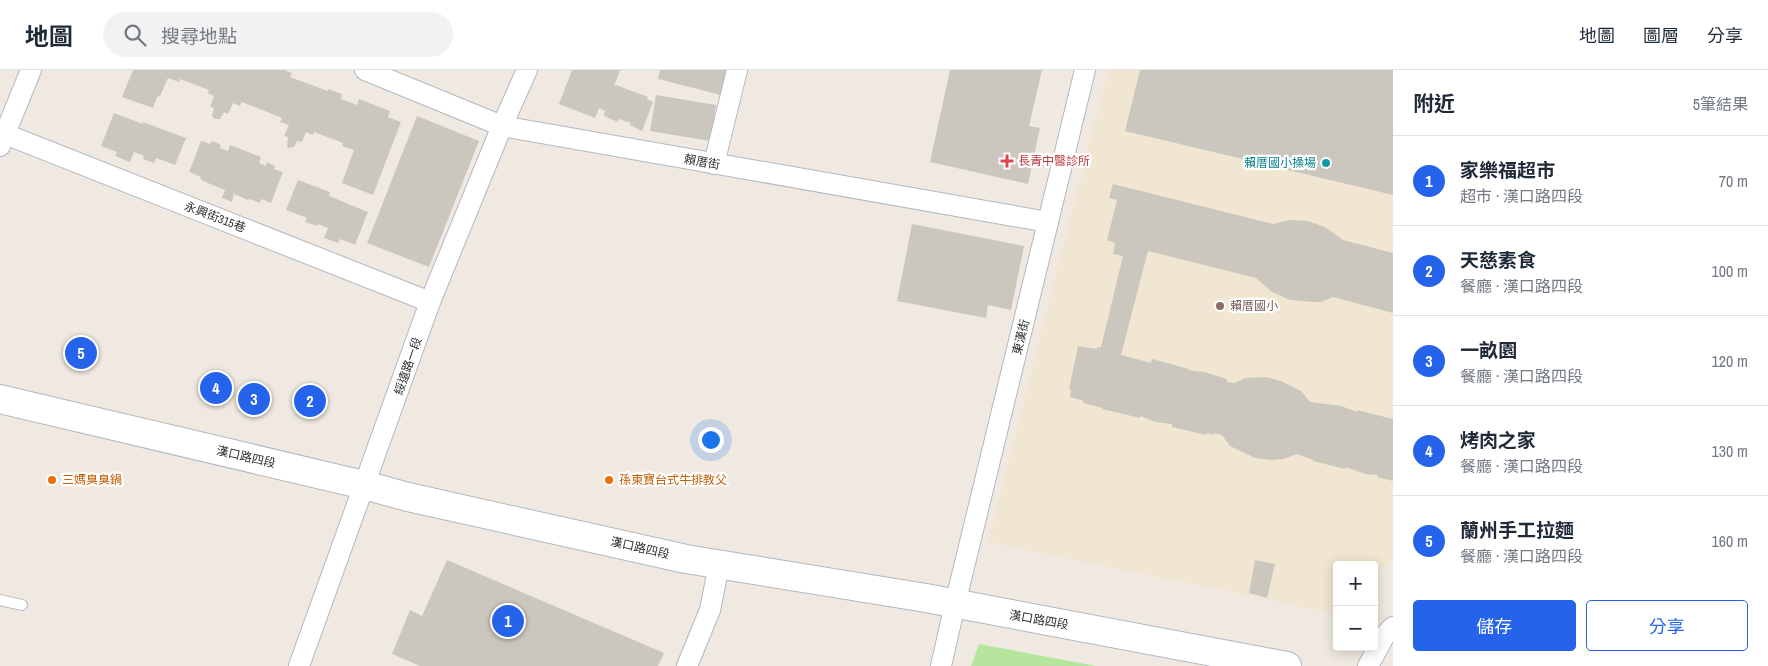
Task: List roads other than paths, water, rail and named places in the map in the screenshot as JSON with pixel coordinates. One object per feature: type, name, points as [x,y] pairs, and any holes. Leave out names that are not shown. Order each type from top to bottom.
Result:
[{"type":"street","points":[[2,137],[31,70]]},
{"type":"street","name":"賴厝街","points":[[365,70],[502,126],[1048,222]]},
{"type":"street","name":"綏遠路一段","points":[[300,666],[430,302],[527,70]]},
{"type":"street","points":[[714,164],[737,70]]},
{"type":"street","name":"東漢街","points":[[941,666],[1085,70]]},
{"type":"street","name":"永興街315巷","points":[[2,137],[430,302]]},
{"type":"street","name":"漢口路四段","points":[[0,399],[408,497],[720,565],[955,604],[1287,666]]},
{"type":"street","points":[[687,666],[710,610],[720,565]]},
{"type":"street","points":[[1368,666],[1385,635],[1393,628]]},
{"type":"lane","points":[[0,600],[22,605]]},
{"type":"place","name":"長青中醫診所","points":[[1007,161]]},
{"type":"place","name":"賴厝國小操場","points":[[1326,163]]},
{"type":"place","name":"賴厝國小","points":[[1220,306]]},
{"type":"place","name":"蘭州手工拉麵","points":[[81,353]]},
{"type":"place","name":"烤肉之家","points":[[216,388]]},
{"type":"place","name":"一畝園","points":[[254,399]]},
{"type":"place","name":"天慈素食","points":[[310,401]]},
{"type":"place","name":"三媽臭臭鍋","points":[[52,480]]},
{"type":"place","name":"孫東寶台式牛排教父","points":[[609,480]]},
{"type":"place","name":"家樂福超市","points":[[508,621]]}]
